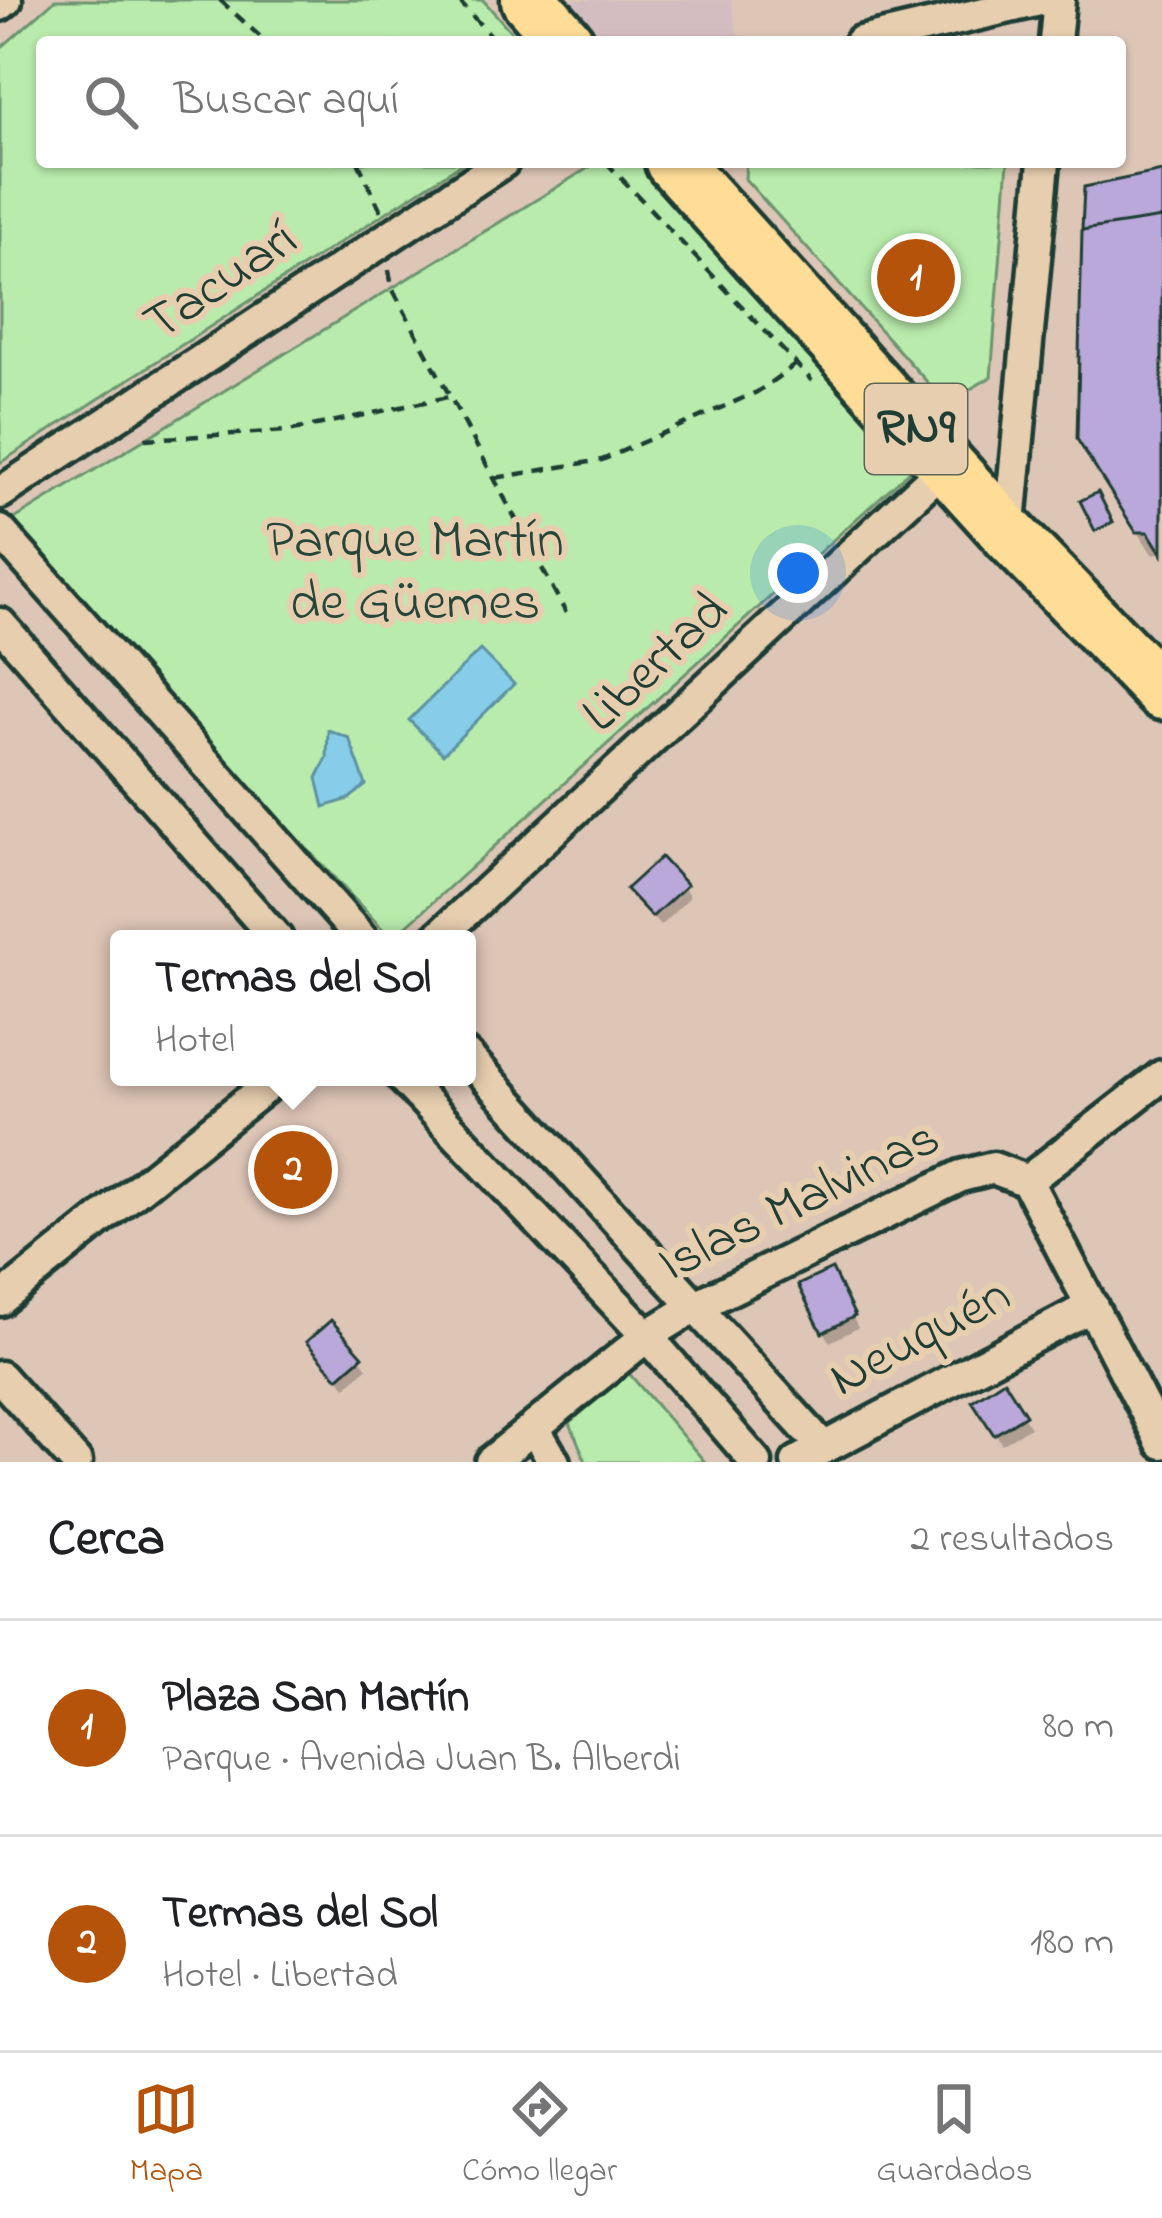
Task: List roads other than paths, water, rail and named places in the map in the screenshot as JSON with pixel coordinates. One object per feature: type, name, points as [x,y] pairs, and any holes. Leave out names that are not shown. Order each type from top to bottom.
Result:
[{"type":"highway","points":[[529,0],[561,36]]},
{"type":"highway","name":"RN9","points":[[678,168],[1009,533],[1162,692]]},
{"type":"street","points":[[886,36],[1040,0]]},
{"type":"street","points":[[1056,36],[1060,0]]},
{"type":"street","name":"Tacuarí","points":[[0,493],[493,168]]},
{"type":"street","points":[[1009,533],[1043,168]]},
{"type":"street","name":"Libertad","points":[[446,930],[948,464]]},
{"type":"street","points":[[0,531],[354,930]]},
{"type":"street","points":[[0,624],[269,930]]},
{"type":"street","points":[[476,1066],[694,1307],[810,1455]]},
{"type":"street","name":"Islas Malvinas","points":[[491,1462],[647,1336],[694,1307],[961,1176],[994,1168],[1027,1181],[1162,1076]]},
{"type":"street","points":[[0,1300],[267,1086]]},
{"type":"street","points":[[411,1086],[647,1336],[756,1462]]},
{"type":"street","points":[[1027,1181],[1162,1443]]},
{"type":"street","name":"Neuquén","points":[[810,1455],[1092,1306]]},
{"type":"street","points":[[0,1377],[76,1462]]},
{"type":"street","points":[[534,1428],[554,1462]]},
{"type":"water","points":[[480,650],[514,684],[443,754],[409,720]]},
{"type":"water","points":[[328,730],[349,738],[366,785],[349,799],[324,807],[317,778],[327,758]]},
{"type":"place","name":"Plaza San Martín","points":[[916,278]]},
{"type":"place","name":"Termas del Sol","points":[[293,1170]]},
{"type":"park label","name":"Parque Martín de Güemes","points":[[415,574]]}]
